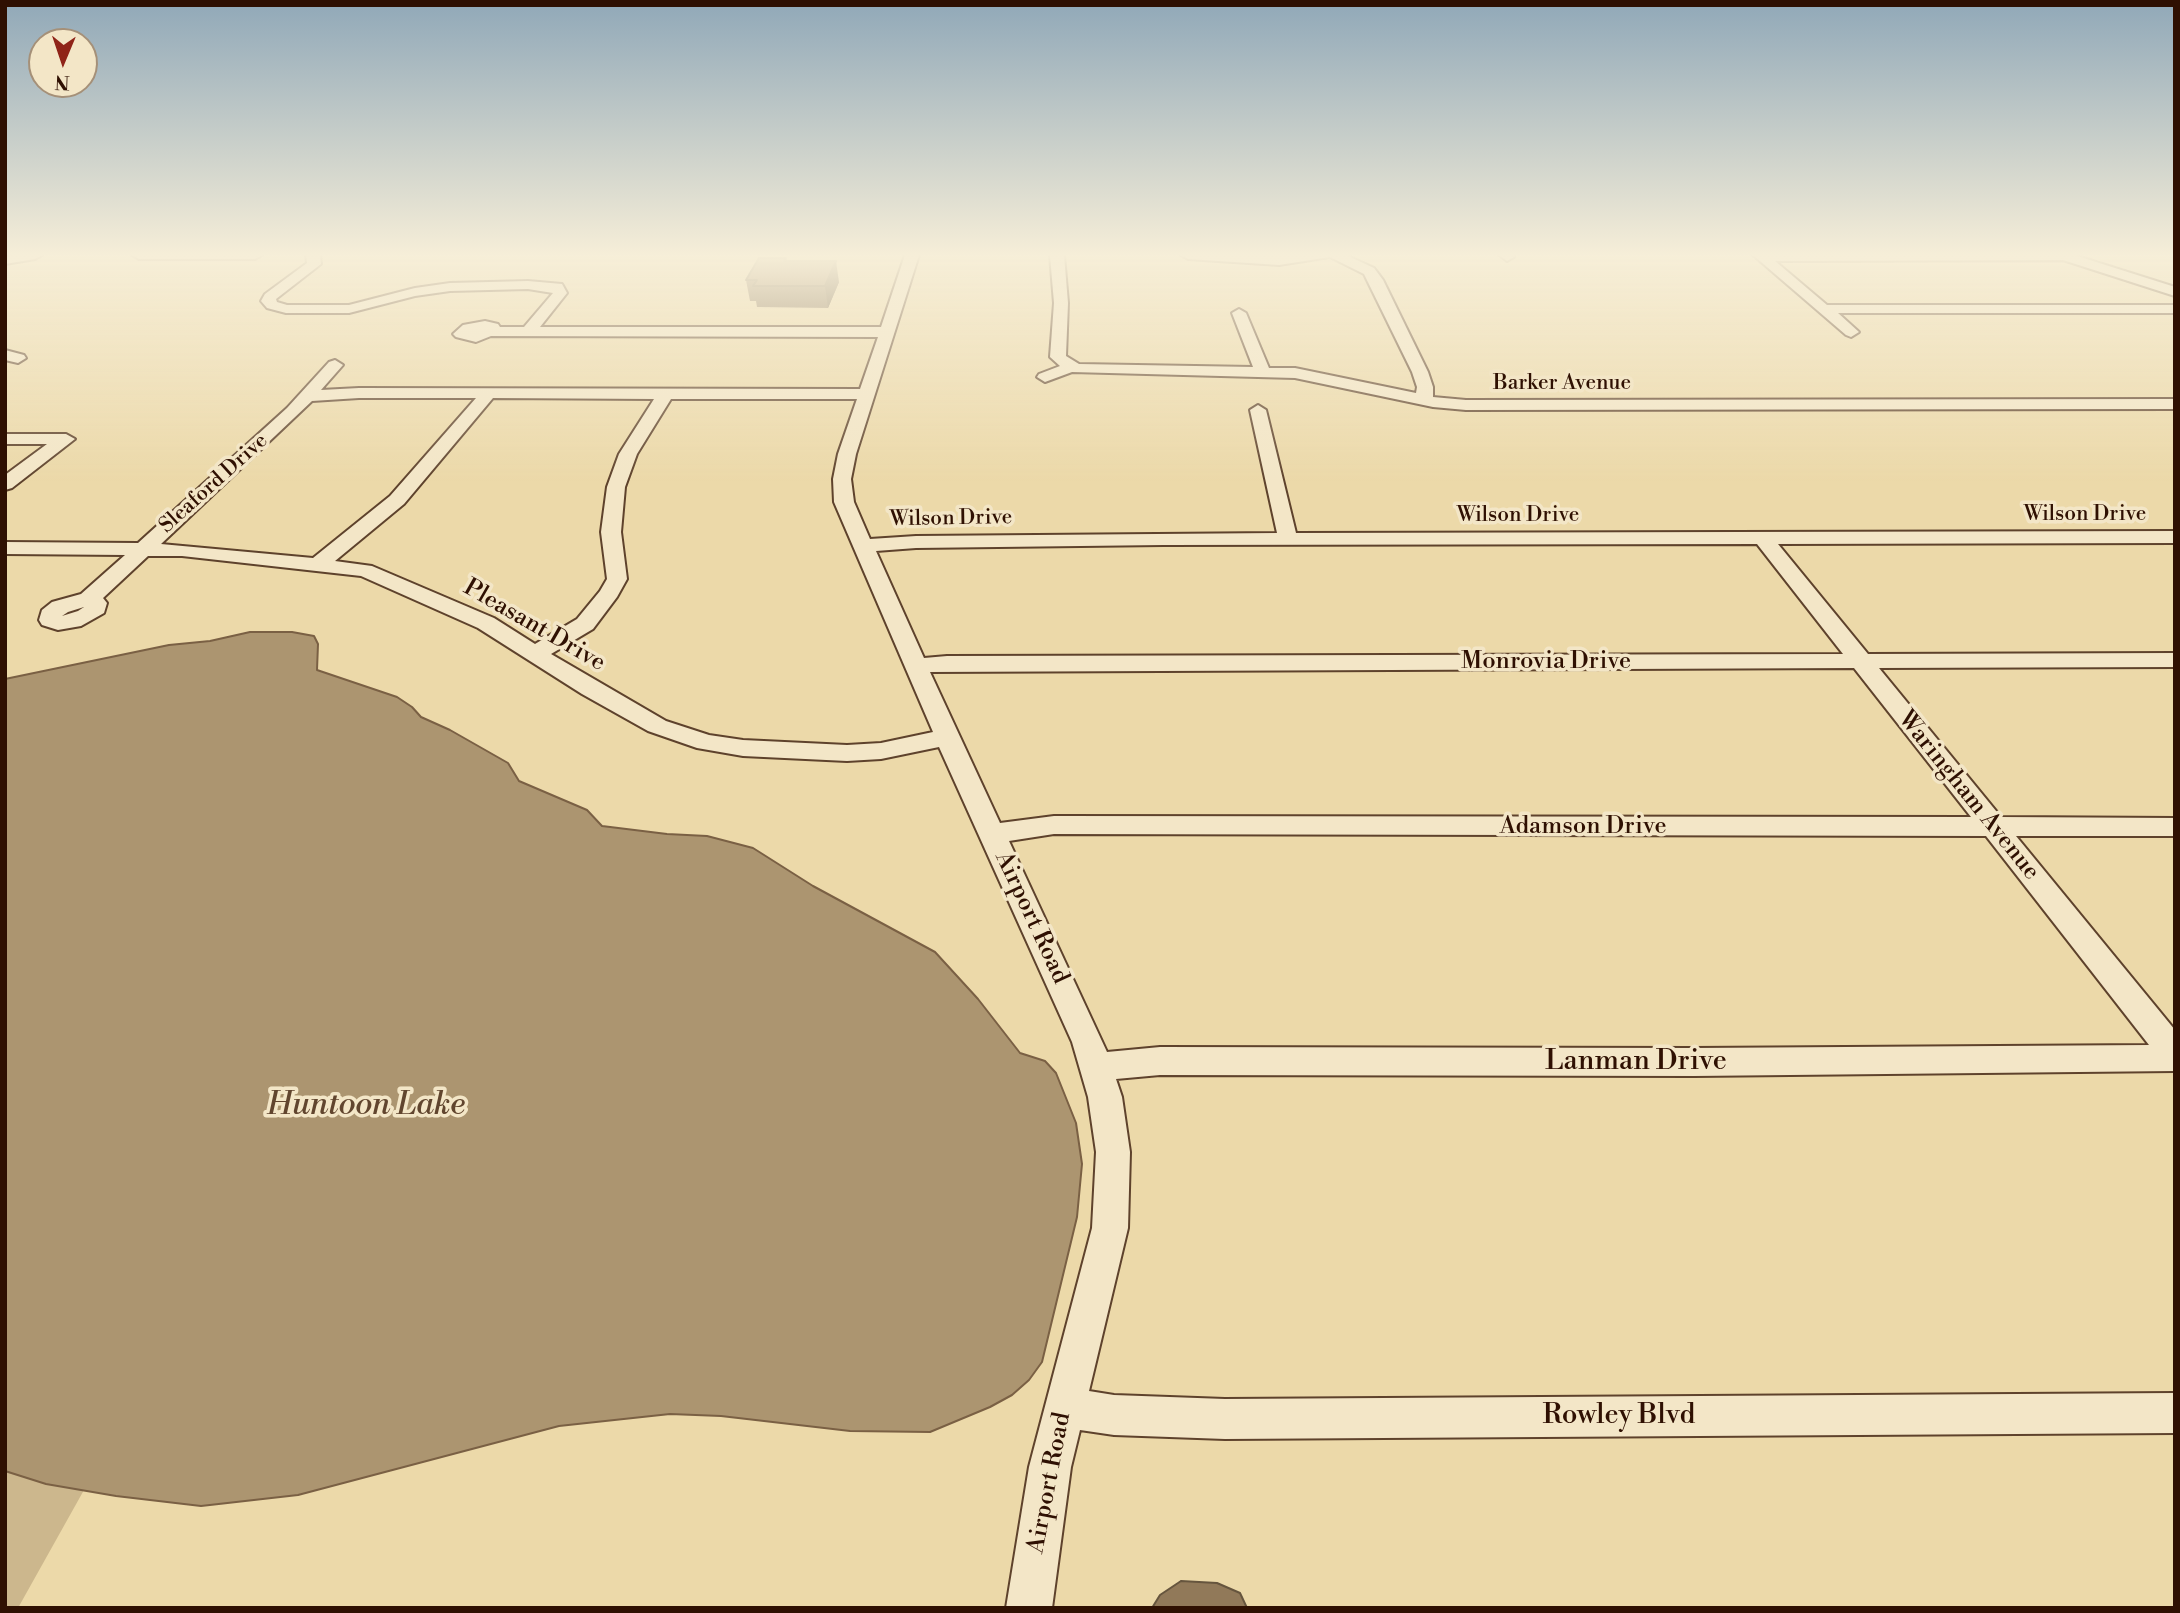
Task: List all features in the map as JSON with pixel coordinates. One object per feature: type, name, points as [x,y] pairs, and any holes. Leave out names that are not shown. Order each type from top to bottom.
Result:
[{"type":"street","points":[[1059,330],[1058,357],[1072,367]]},
{"type":"street","points":[[1246,330],[1262,371]]},
{"type":"street","points":[[1400,330],[1425,387],[1423,400]]},
{"type":"street","points":[[492,332],[887,332]]},
{"type":"street","name":"Airport Road","points":[[887,332],[842,479],[844,502],[947,737],[1051,959],[1097,1067],[1112,1140],[1112,1210],[1100,1275],[1064,1407],[1041,1514],[1029,1608]]},
{"type":"street","name":"Sleaford Drive","points":[[89,599],[308,396],[335,365]]},
{"type":"street","points":[[1045,377],[1072,367]]},
{"type":"street","name":"Barker Avenue","points":[[1072,367],[1096,371],[1295,373],[1423,400],[1466,405],[2175,404]]},
{"type":"street","points":[[308,396],[489,393],[866,394]]},
{"type":"street","points":[[318,564],[397,500],[489,393]]},
{"type":"street","points":[[535,654],[585,624],[610,593],[617,579],[611,532],[616,487],[628,454],[666,393]]},
{"type":"street","points":[[1258,410],[1288,539]]},
{"type":"street","points":[[5,439],[66,439],[5,484]]},
{"type":"street","name":"Wilson Drive","points":[[862,546],[916,542],[1288,539],[2175,537]]},
{"type":"street","name":"Waringham Avenue","points":[[1763,538],[2175,1056]]},
{"type":"street","name":"Pleasant Drive","points":[[5,548],[144,548],[365,570],[486,623],[632,713],[679,735],[706,742],[743,748],[834,753],[881,751],[947,737]]},
{"type":"street","name":"Monrovia Drive","points":[[917,667],[947,663],[2175,660]]},
{"type":"street","name":"Adamson Drive","points":[[992,834],[1054,825],[2175,827]]},
{"type":"street","name":"Lanman Drive","points":[[1097,1067],[1160,1061],[1694,1062],[2175,1056]]},
{"type":"street","name":"Rowley Blvd","points":[[1064,1407],[1114,1415],[1225,1419],[2175,1413]]},
{"type":"shaded area","points":[[5,1471],[46,1484],[84,1490],[18,1608],[5,1608]]},
{"type":"water","name":"Huntoon Lake","points":[[250,632],[292,632],[314,636],[318,644],[317,670],[397,697],[421,717],[508,763],[519,781],[587,810],[602,826],[707,836],[753,848],[813,886],[935,952],[978,999],[1020,1053],[1045,1061],[1056,1073],[1076,1123],[1082,1164],[1077,1217],[1042,1362],[1029,1380],[1012,1395],[990,1407],[930,1432],[850,1431],[721,1416],[670,1414],[559,1426],[298,1495],[201,1506],[46,1484],[5,1471],[5,679],[169,645],[210,641]]},
{"type":"building","points":[[1181,1581],[1217,1583],[1240,1593],[1247,1608],[1152,1608],[1160,1595]]}]
